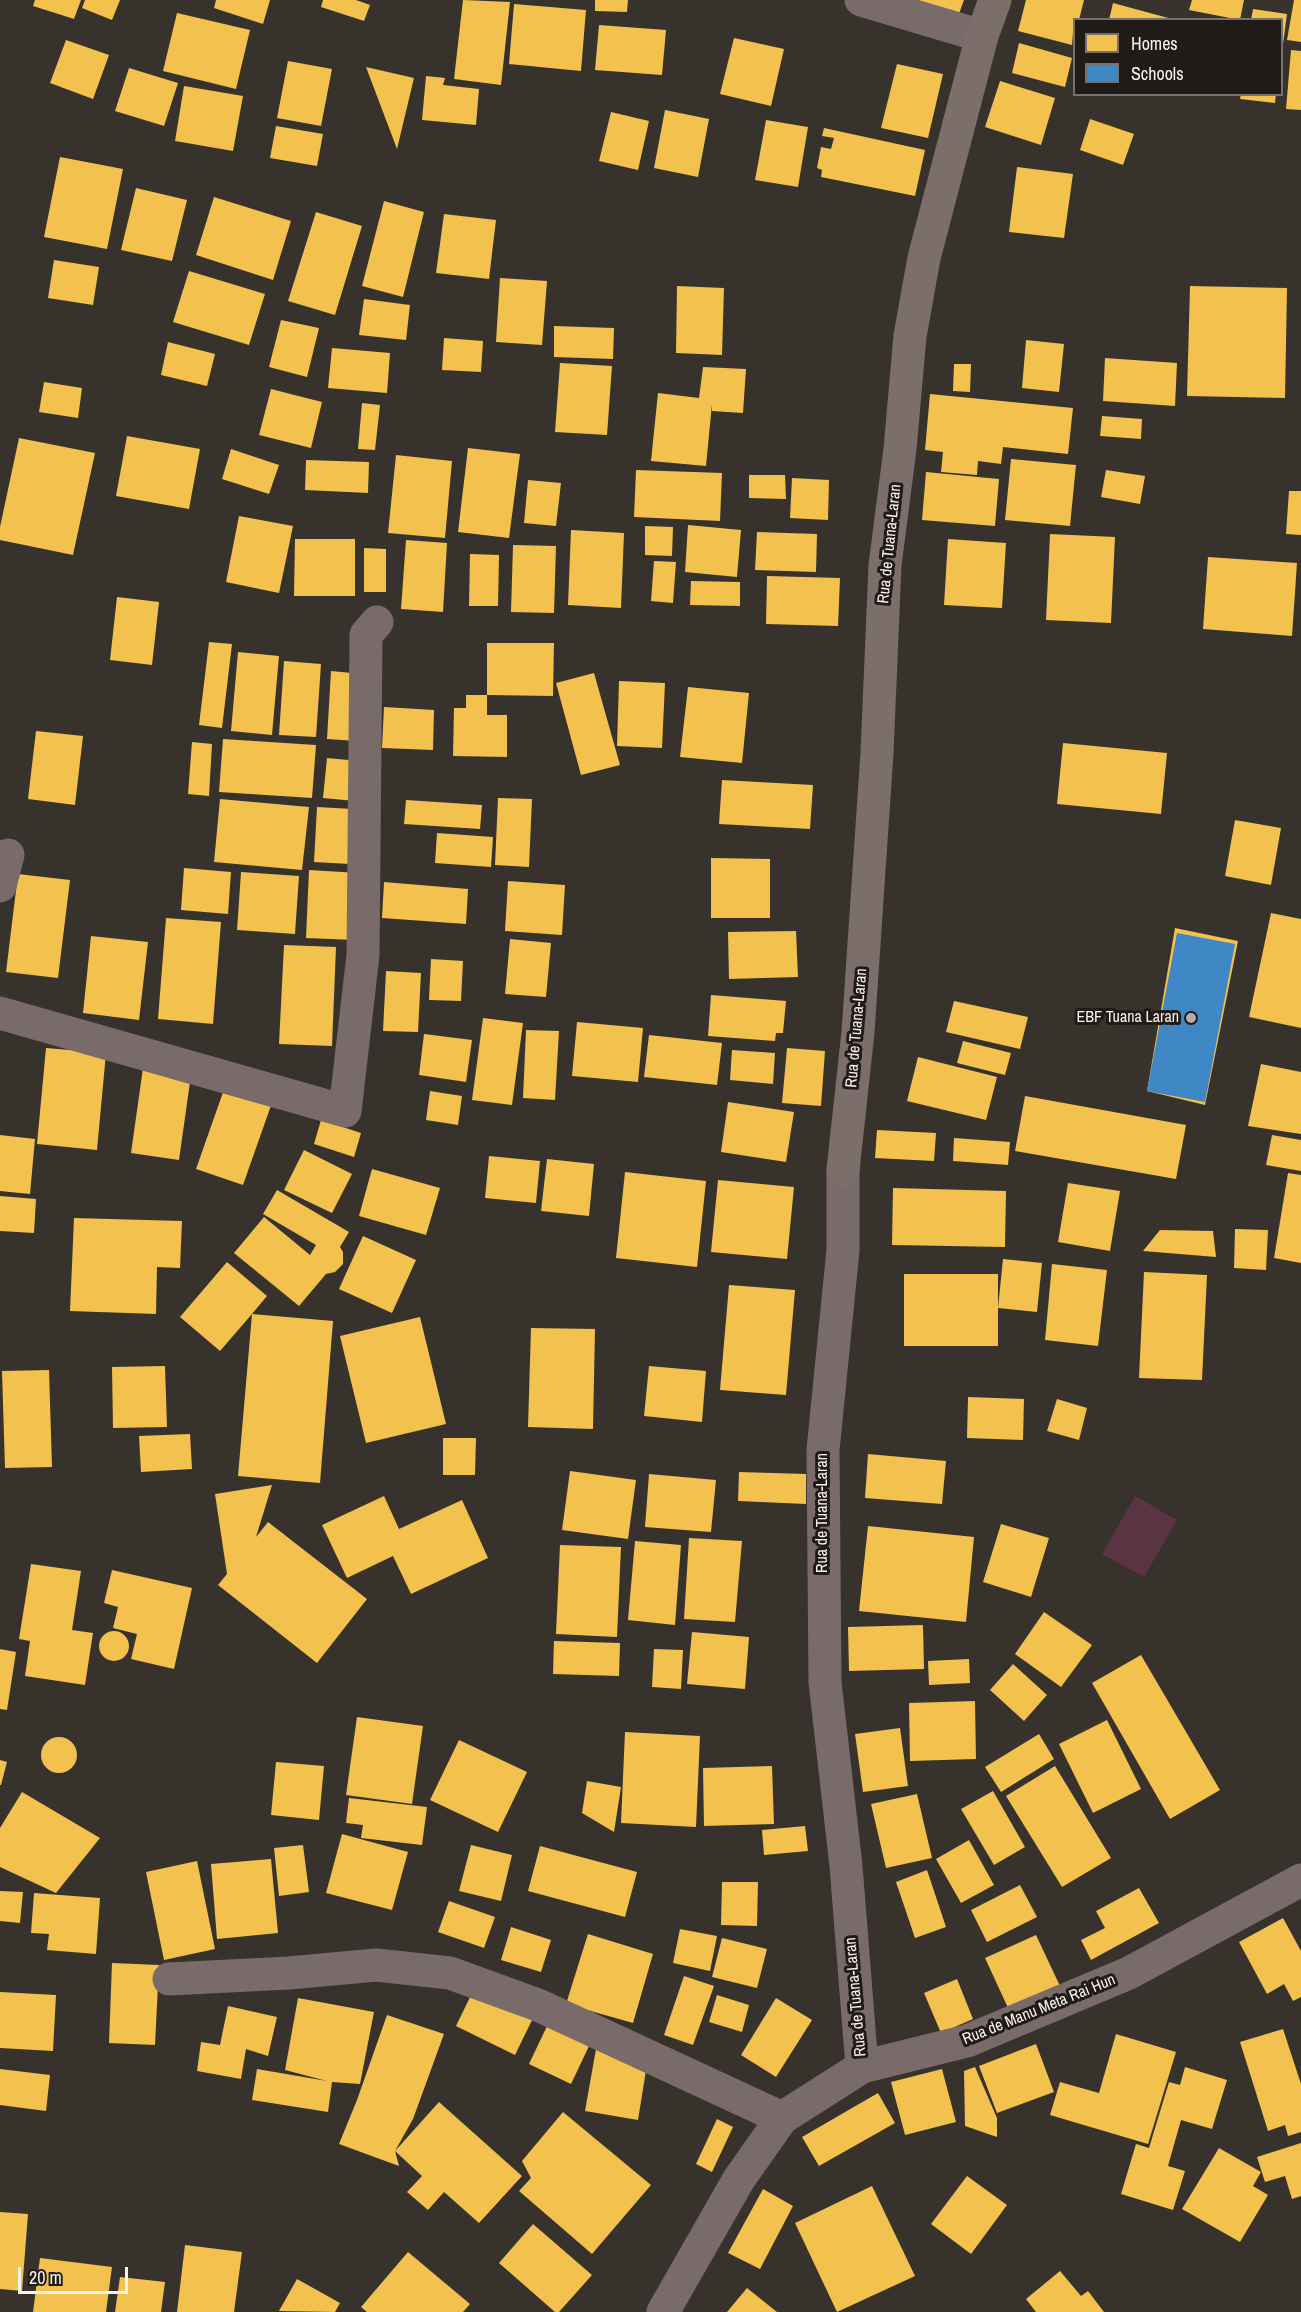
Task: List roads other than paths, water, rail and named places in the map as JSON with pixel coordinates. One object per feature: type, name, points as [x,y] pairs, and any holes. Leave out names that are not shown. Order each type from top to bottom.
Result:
[{"type":"street","points":[[861,0],[982,36]]},
{"type":"street","name":"Rua de Tuana-Laran","points":[[862,2067],[846,1866],[825,1682],[823,1450],[843,1251],[843,1170],[858,1032],[878,753],[885,565],[900,449],[910,336],[924,258],[982,36],[995,0]]},
{"type":"street","points":[[0,1013],[345,1111],[363,955],[366,635],[377,622]]},
{"type":"street","name":"Rua de Manu Meta Rai Hun","points":[[663,2312],[739,2179],[782,2118],[862,2067],[967,2041],[1129,1973],[1301,1880]]},
{"type":"street","points":[[169,1979],[376,1965],[450,1973],[538,2005],[782,2118]]},
{"type":"place","name":"EBF Tuana Laran","points":[[1191,1018]]}]
